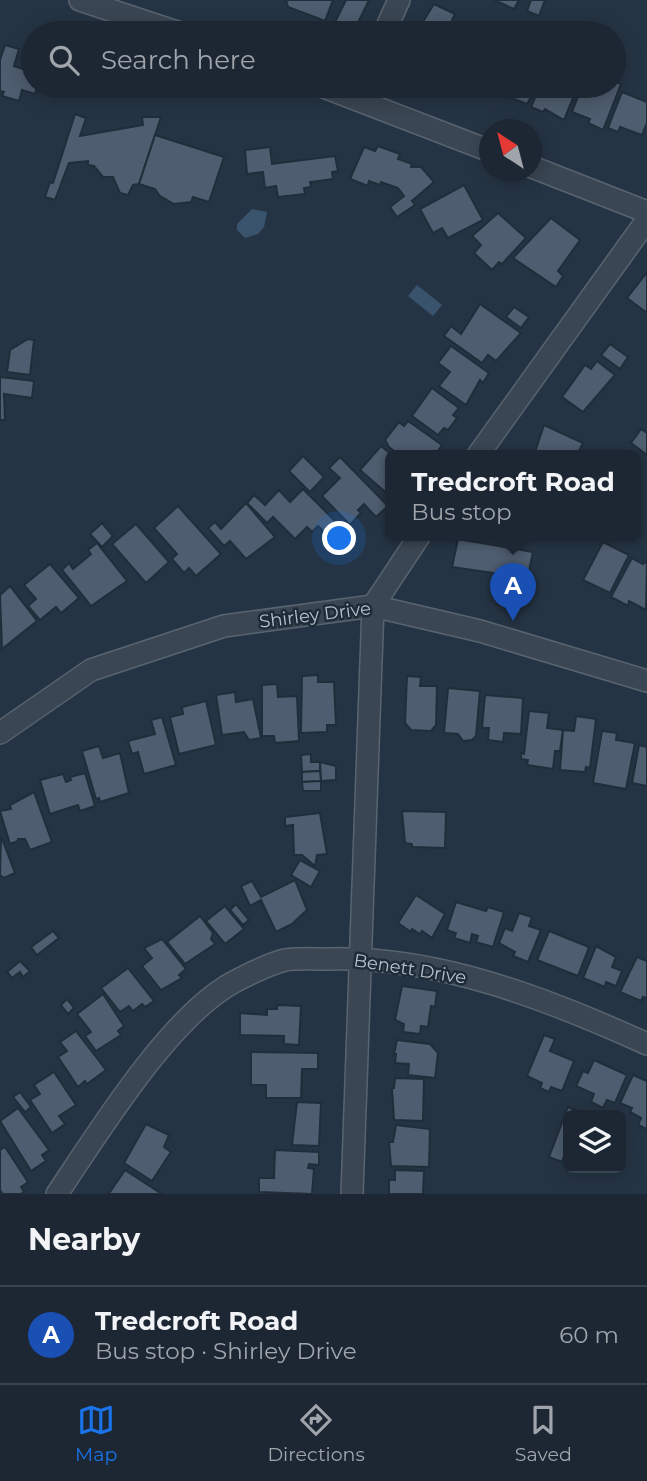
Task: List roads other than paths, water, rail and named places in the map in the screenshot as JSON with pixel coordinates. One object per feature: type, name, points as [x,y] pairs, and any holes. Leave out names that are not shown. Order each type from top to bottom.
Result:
[{"type":"street","points":[[80,0],[144,21]]},
{"type":"street","points":[[389,21],[399,0]]},
{"type":"street","points":[[372,98],[479,146]]},
{"type":"street","points":[[542,171],[647,212]]},
{"type":"street","points":[[482,450],[647,220]]},
{"type":"street","points":[[352,1194],[373,606],[416,541]]},
{"type":"street","name":"Shirley Drive","points":[[0,733],[91,670],[224,626],[373,606],[480,631],[647,681]]},
{"type":"street","name":"Benett Drive","points":[[57,1194],[132,1086],[188,1019],[230,984],[285,960],[360,958],[447,971],[544,1001],[647,1044]]},
{"type":"water","points":[[252,209],[267,212],[264,227],[258,234],[245,238],[237,230],[237,224]]},
{"type":"water","points":[[417,285],[442,305],[433,316],[408,296]]},
{"type":"place","name":"Tredcroft Road","points":[[513,621]]}]
